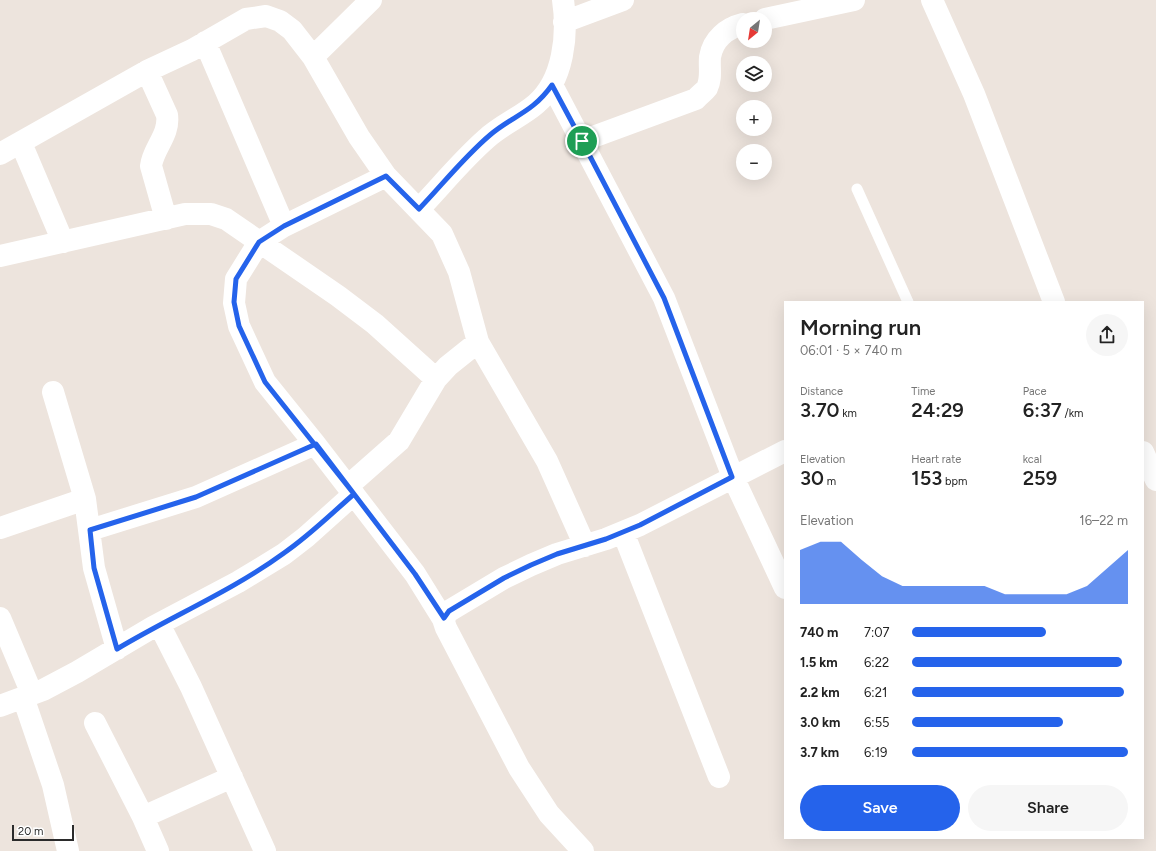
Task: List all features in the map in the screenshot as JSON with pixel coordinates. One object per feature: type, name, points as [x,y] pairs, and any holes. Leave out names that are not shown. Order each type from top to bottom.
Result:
[{"type":"street","points":[[313,57],[371,0]]},
{"type":"street","points":[[419,209],[480,144],[491,134],[535,105],[552,85],[563,56],[563,0]]},
{"type":"street","points":[[564,22],[623,0]]},
{"type":"street","points":[[772,16],[797,6],[854,0]]},
{"type":"street","points":[[932,0],[974,94],[1054,301]]},
{"type":"street","points":[[0,154],[147,71],[205,42],[246,19],[266,16],[280,21],[292,30],[313,57],[359,137],[386,176],[442,234],[454,258],[478,342],[547,460],[585,546]]},
{"type":"street","points":[[582,141],[696,98],[706,89],[710,79],[710,56],[717,40],[724,32],[736,27]]},
{"type":"street","points":[[205,42],[284,226]]},
{"type":"street","points":[[147,71],[167,115],[168,121],[167,129],[151,166],[166,219]]},
{"type":"street","points":[[552,85],[664,298],[732,477],[784,584]]},
{"type":"street","points":[[21,143],[63,242]]},
{"type":"street","points":[[386,176],[284,226],[259,242],[236,279],[234,302],[239,326],[265,382],[316,444],[415,574],[444,618],[446,628],[519,768],[549,814],[583,851]]},
{"type":"street","points":[[0,256],[185,214],[211,214],[226,219],[338,296],[375,324],[436,379]]},
{"type":"street","points":[[0,706],[28,695],[77,672],[159,624],[238,582],[284,554],[306,537],[399,441],[436,379],[448,366],[478,342]]},
{"type":"street","points":[[53,392],[85,499],[94,568],[117,649]]},
{"type":"street","points":[[90,530],[196,497],[316,444]]},
{"type":"street","points":[[444,618],[449,611],[504,578],[550,557],[623,532],[784,452]]},
{"type":"street","points":[[1144,454],[1156,480]]},
{"type":"street","points":[[0,528],[85,499]]},
{"type":"street","points":[[623,532],[719,777]]},
{"type":"street","points":[[0,618],[28,695],[53,785],[68,851]]},
{"type":"street","points":[[159,624],[191,687],[265,851]]},
{"type":"street","points":[[95,723],[143,817],[158,851]]},
{"type":"street","points":[[143,817],[232,778]]},
{"type":"lane","points":[[857,189],[908,301]]},
{"type":"route","points":[[582,141],[552,85],[542,99],[535,105],[491,134],[480,144],[419,209],[386,176],[284,226],[259,242],[236,279],[234,302],[239,326],[265,382],[316,444],[354,494],[306,537],[284,554],[238,582],[159,624],[117,649],[94,568],[91,551],[90,530],[114,524],[196,497],[316,444],[415,574],[444,618],[449,611],[504,578],[557,554],[606,539],[640,525],[732,477],[676,325],[664,298],[582,141]]}]
